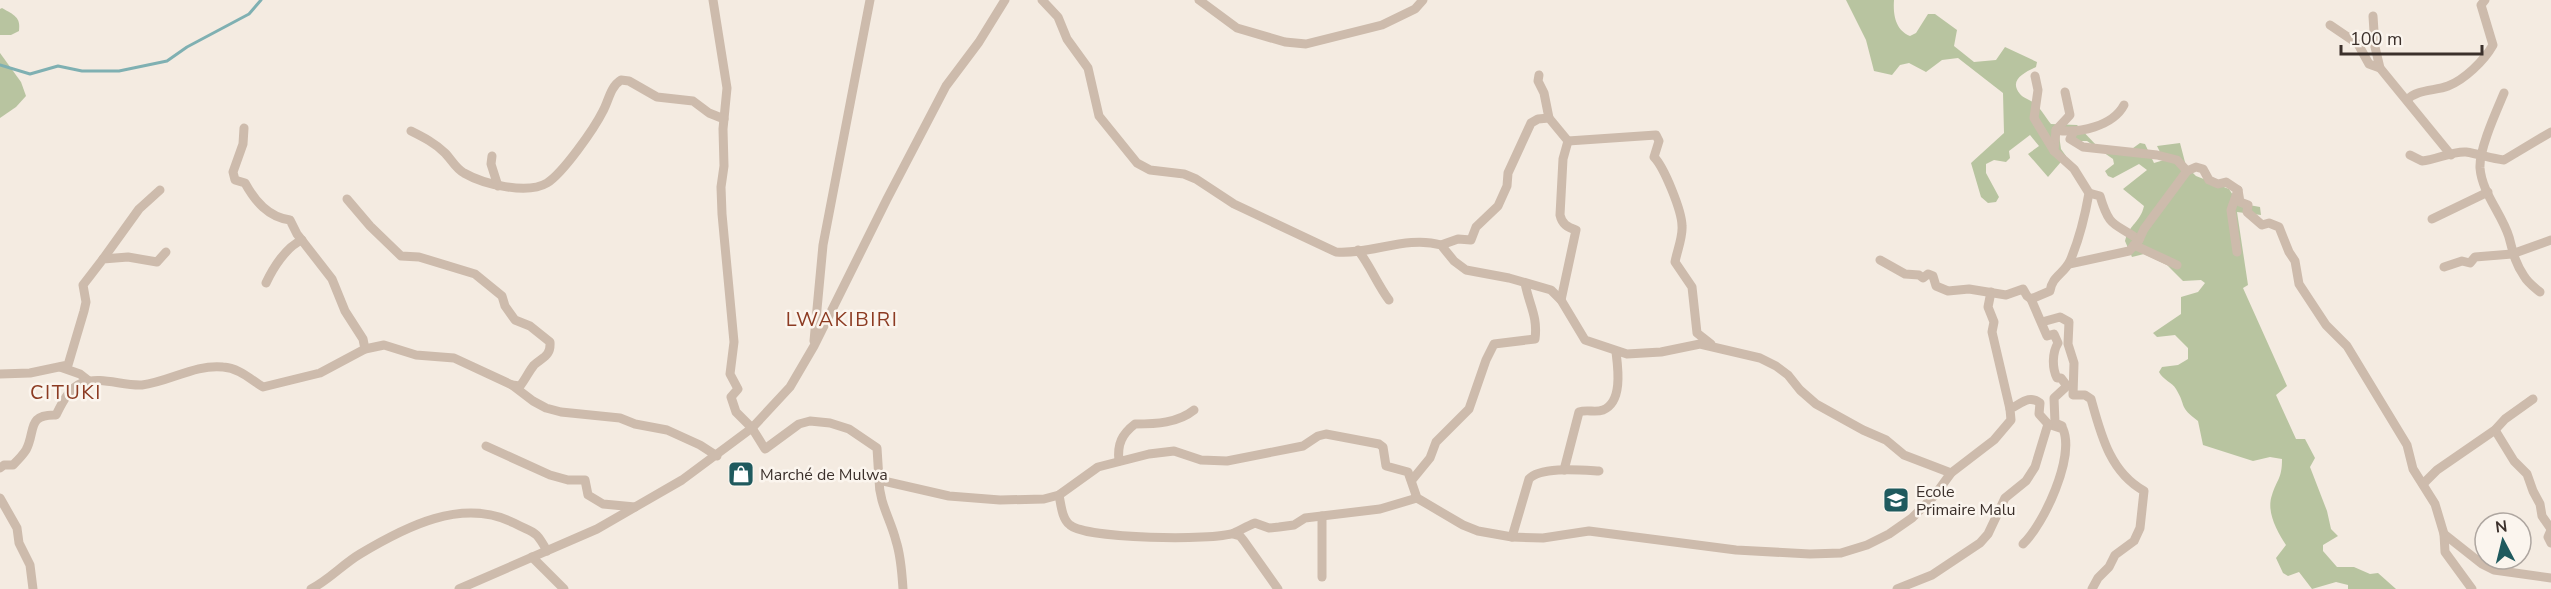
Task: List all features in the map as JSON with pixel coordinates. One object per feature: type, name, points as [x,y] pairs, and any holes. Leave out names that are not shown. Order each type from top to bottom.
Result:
[{"type":"street","points":[[713,0],[727,88],[722,214],[734,342],[730,374],[738,389],[730,397],[736,412],[752,428],[765,449],[805,422],[830,423],[849,429],[877,448],[882,503],[898,546],[903,589]]},
{"type":"street","points":[[814,346],[823,245],[870,0]]},
{"type":"street","points":[[459,589],[597,529],[717,456],[752,428],[790,387],[814,346],[946,86],[979,42],[1005,0]]},
{"type":"street","points":[[1042,0],[1058,17],[1066,39],[1088,68],[1099,116],[1137,163],[1150,170],[1184,174],[1196,179],[1234,204],[1325,248],[1348,253],[1427,243],[1442,245],[1458,239],[1471,240],[1476,227],[1498,206],[1507,186],[1508,173],[1531,123],[1538,119],[1549,118]]},
{"type":"street","points":[[1200,0],[1237,28],[1285,42],[1306,44],[1382,25],[1415,9],[1423,0]]},
{"type":"street","points":[[2407,100],[2410,96],[2427,90],[2459,82],[2488,53],[2493,45],[2481,5],[2485,0]]},
{"type":"street","points":[[2373,16],[2375,47],[2380,68],[2451,155]]},
{"type":"street","points":[[2330,25],[2358,44],[2369,64],[2380,68]]},
{"type":"street","points":[[1539,75],[1538,81],[1544,93],[1549,118],[1568,141]]},
{"type":"street","points":[[2035,76],[2038,90],[2034,118],[2054,151],[2074,169],[2089,193],[2100,196],[2106,214],[2113,225],[2137,243],[2177,265]]},
{"type":"street","points":[[411,131],[438,147],[464,174],[498,186],[521,188],[546,184],[558,174],[574,156],[603,112],[611,91],[621,80],[629,81],[657,97],[693,101],[709,113],[724,119]]},
{"type":"street","points":[[2054,151],[2056,130],[2070,115],[2066,92]]},
{"type":"street","points":[[2504,93],[2481,153],[2480,169],[2509,237],[2512,254],[2524,277],[2540,292]]},
{"type":"street","points":[[2056,130],[2073,133],[2108,122],[2119,114],[2124,105]]},
{"type":"street","points":[[244,128],[243,144],[233,172],[235,180],[245,183],[258,203],[272,215],[290,220],[302,240],[332,279],[345,311],[363,339],[365,349]]},
{"type":"street","points":[[2410,154],[2422,161],[2464,152],[2508,159],[2521,148],[2551,132]]},
{"type":"street","points":[[2073,133],[2070,139],[2082,147],[2157,155],[2177,160],[2187,171]]},
{"type":"street","points":[[1568,141],[1656,135],[1659,141],[1654,157],[1661,164],[1672,189],[1682,225],[1675,262],[1692,287],[1697,333],[1713,345]]},
{"type":"street","points":[[1561,300],[1576,230],[1561,222],[1560,215],[1563,159],[1568,141]]},
{"type":"street","points":[[492,156],[490,165],[498,186]]},
{"type":"street","points":[[2068,264],[2129,251],[2187,171],[2196,167],[2203,169],[2209,180],[2218,184],[2226,182],[2238,190],[2240,202],[2247,205],[2247,212],[2262,225],[2269,223],[2279,227],[2295,261],[2299,284],[2326,324],[2347,346],[2407,445],[2413,470],[2435,504],[2444,534],[2445,552],[2448,559],[2472,589]]},
{"type":"street","points":[[0,374],[30,373],[68,365],[84,311],[83,285],[139,209],[160,190]]},
{"type":"street","points":[[2237,252],[2231,210],[2238,190]]},
{"type":"street","points":[[2432,219],[2488,192]]},
{"type":"street","points":[[2031,299],[2050,291],[2051,282],[2068,264],[2076,247],[2089,193]]},
{"type":"street","points":[[347,199],[400,256],[419,257],[475,274],[502,296],[515,320],[530,326],[550,342],[546,358],[533,366],[520,386],[512,385]]},
{"type":"street","points":[[266,283],[281,258],[296,242],[302,240]]},
{"type":"street","points":[[2444,267],[2462,261],[2469,262],[2475,256],[2512,254],[2551,240]]},
{"type":"street","points":[[1442,245],[1454,261],[1466,270],[1551,290],[1561,300],[1585,340],[1616,352],[1643,354],[1700,344],[1713,345],[1760,358],[1776,366],[1816,404],[1886,440],[1904,455],[1951,473]]},
{"type":"street","points":[[1358,250],[1389,300]]},
{"type":"street","points":[[103,260],[128,258],[157,262],[166,252]]},
{"type":"street","points":[[1880,260],[1905,274],[1918,275],[1923,278],[1928,274],[1933,276],[1936,286],[1948,291],[1969,289],[2006,295],[2023,289],[2031,299],[2046,336],[2054,334],[2058,343],[2053,351],[2053,371],[2057,378],[2061,378],[2067,386],[2054,398],[2055,423],[2070,430],[2072,438],[2066,435]]},
{"type":"street","points":[[1412,480],[1431,458],[1440,437],[1454,427],[1469,409],[1494,344],[1535,339],[1537,322],[1528,300],[1526,283]]},
{"type":"street","points":[[879,480],[949,496],[988,500],[1034,499],[1059,495],[1088,472],[1149,454],[1174,451],[1201,460],[1227,461],[1303,446],[1318,436],[1326,434],[1379,444],[1383,447],[1384,464],[1408,472],[1417,498],[1463,525],[1478,531],[1512,537],[1544,538],[1590,531],[1736,550],[1810,554],[1841,553],[1867,545],[1889,534],[1912,518],[1935,495],[1951,473],[1994,440],[2011,420],[1992,332],[1994,322],[1988,307],[1991,292]]},
{"type":"street","points":[[2042,322],[2060,316],[2068,322],[2068,344],[2074,363],[2073,394],[2085,395],[2091,399],[2107,452],[2122,474],[2144,491],[2140,528],[2134,541],[2115,555],[2092,589]]},
{"type":"street","points":[[0,468],[4,465],[14,465],[26,451],[36,419],[46,414],[56,414],[64,399],[79,384],[89,381],[141,385],[197,369],[220,366],[242,372],[263,387],[320,373],[365,349],[384,345],[416,355],[454,358],[512,385],[546,408],[561,412],[620,418],[635,424],[667,430],[700,445],[717,456]]},
{"type":"street","points":[[1564,470],[1579,412],[1600,411],[1607,408],[1615,396],[1618,370],[1616,352]]},
{"type":"street","points":[[58,367],[80,374],[89,381]]},
{"type":"street","points":[[2010,409],[2027,399],[2034,399],[2040,403],[2039,414],[2048,424],[2063,429],[2066,435],[2064,459],[2058,482],[2033,534],[2023,543]]},
{"type":"street","points":[[2423,484],[2437,470],[2495,430],[2505,419],[2533,399]]},
{"type":"street","points":[[1119,461],[1118,448],[1124,433],[1136,423],[1154,424],[1184,418],[1194,410]]},
{"type":"street","points":[[1897,589],[1932,575],[1980,543],[1988,534],[2005,498],[2026,482],[2035,467],[2048,424]]},
{"type":"street","points":[[2495,430],[2514,460],[2527,474],[2540,504],[2542,516],[2551,529],[2548,537],[2551,543]]},
{"type":"street","points":[[486,446],[550,475],[568,480],[585,480],[588,495],[603,504],[636,507]]},
{"type":"street","points":[[1512,537],[1530,479],[1539,473],[1564,470],[1599,471]]},
{"type":"street","points":[[1059,495],[1064,517],[1070,525],[1080,531],[1112,536],[1192,537],[1233,534],[1240,536],[1278,589]]},
{"type":"street","points":[[0,498],[16,528],[19,543],[30,565],[33,589]]},
{"type":"street","points":[[1233,534],[1255,523],[1269,528],[1294,525],[1305,518],[1380,509],[1417,498]]},
{"type":"street","points":[[311,589],[357,555],[438,516],[460,513],[503,518],[537,533],[547,551]]},
{"type":"street","points":[[1322,516],[1322,577]]},
{"type":"street","points":[[2444,534],[2482,564],[2494,570],[2551,578]]},
{"type":"street","points":[[532,557],[564,589]]},
{"type":"green space","points":[[1846,0],[1894,0],[1898,26],[1910,36],[1916,33],[1928,14],[1935,14],[1957,30],[1954,46],[1974,62],[1996,60],[2005,47],[2037,62],[2036,67],[2019,77],[2016,85],[2022,96],[2038,107],[2051,124],[2077,125],[2097,146],[2129,151],[2140,143],[2145,144],[2154,163],[2164,160],[2157,146],[2180,143],[2186,166],[2196,176],[2229,189],[2238,203],[2260,207],[2261,215],[2237,212],[2248,285],[2243,288],[2287,386],[2276,395],[2296,439],[2305,439],[2315,458],[2310,467],[2327,511],[2331,529],[2338,536],[2323,545],[2323,551],[2337,567],[2354,567],[2370,574],[2378,573],[2396,589],[2348,589],[2348,585],[2336,582],[2312,589],[2299,572],[2288,576],[2283,573],[2276,558],[2286,545],[2276,528],[2270,508],[2281,471],[2282,459],[2270,457],[2253,461],[2203,445],[2198,421],[2185,409],[2174,387],[2159,372],[2162,367],[2178,365],[2188,359],[2188,348],[2175,335],[2157,337],[2153,333],[2181,314],[2181,297],[2198,292],[2205,283],[2201,280],[2183,281],[2167,265],[2144,254],[2132,257],[2125,241],[2144,206],[2123,189],[2147,170],[2139,164],[2113,178],[2108,176],[2105,171],[2114,164],[2113,159],[2087,141],[2078,141],[2066,129],[2059,135],[2061,149],[2066,156],[2048,177],[2028,154],[2039,146],[2030,135],[2009,151],[2010,158],[2006,162],[1994,160],[1986,164],[1986,173],[1999,197],[1996,202],[1988,203],[1981,197],[1971,163],[2004,133],[2003,93],[1958,58],[1942,60],[1926,72],[1909,63],[1900,65],[1892,75],[1874,71],[1866,40]]},
{"type":"green space","points":[[2,8],[18,19],[19,31],[11,35],[0,35],[0,9]]},
{"type":"green space","points":[[0,53],[21,82],[26,96],[16,107],[0,118]]},
{"type":"waterway","points":[[0,65],[30,74],[58,66],[82,71],[119,71],[167,61],[187,47],[249,14],[261,0]]},
{"type":"place","name":"Marché de Mulwa","points":[[741,474]]},
{"type":"place","name":"Ecole Primaire Malu","points":[[1896,500]]},
{"type":"district","name":"LWAKIBIRI","points":[[842,319]]},
{"type":"district","name":"CITUKI","points":[[66,392]]}]
